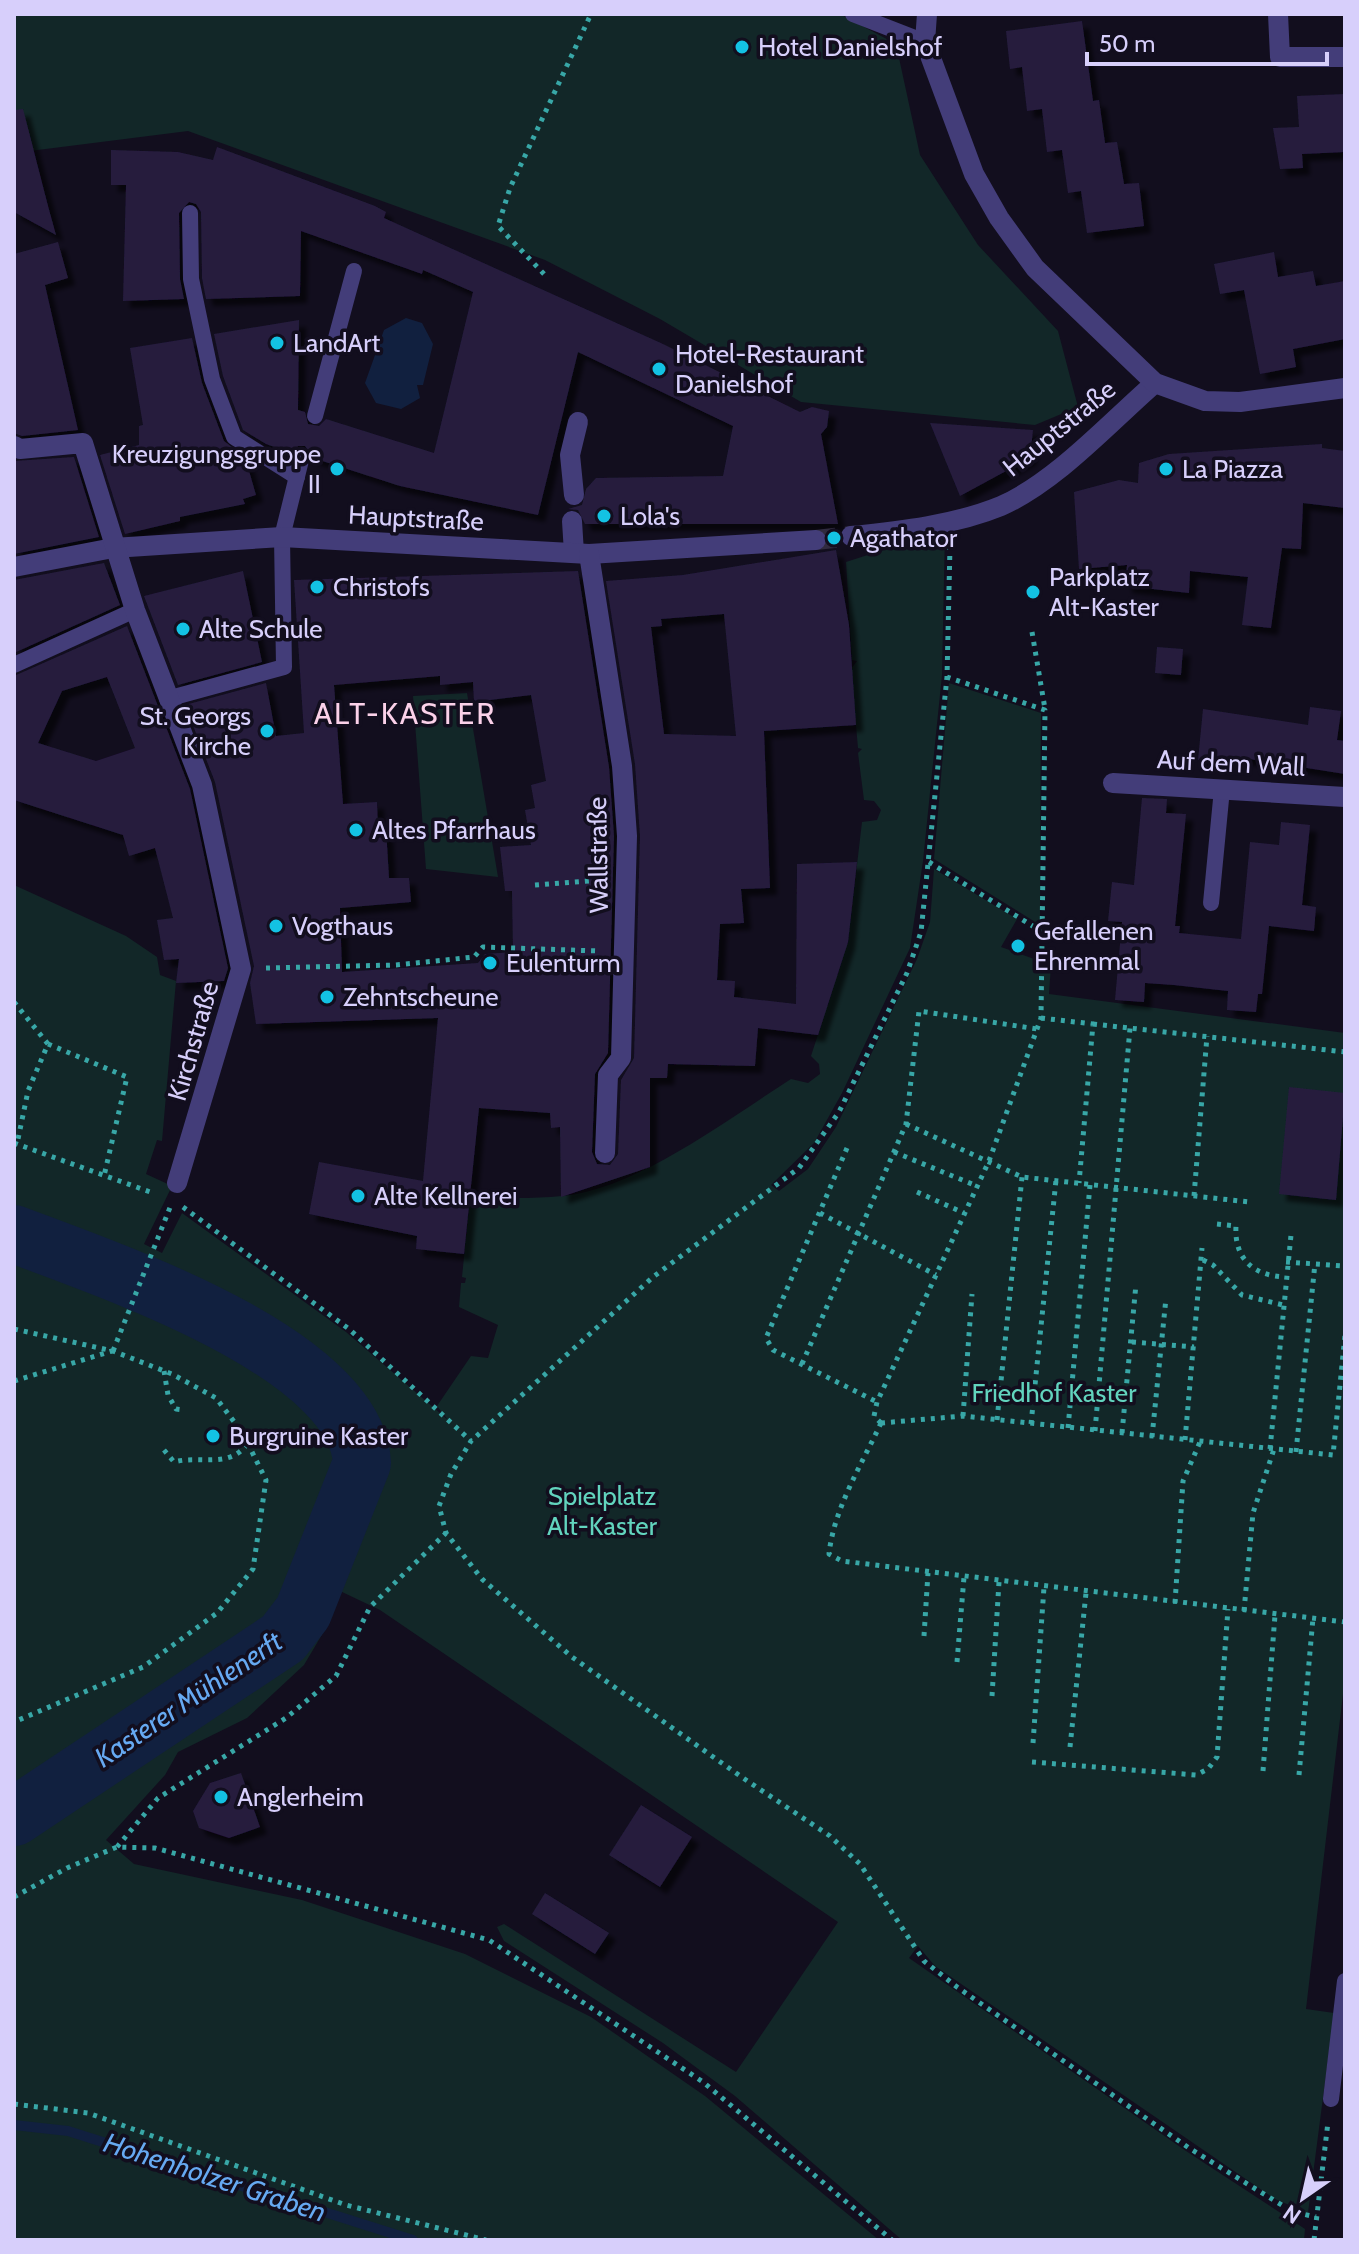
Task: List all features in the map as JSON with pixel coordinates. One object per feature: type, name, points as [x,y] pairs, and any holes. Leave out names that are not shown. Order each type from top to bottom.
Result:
[{"type":"street","points":[[927,14],[925,42],[974,174],[999,218],[1035,268],[1155,383],[1205,401],[1240,402],[1345,388]]},
{"type":"street","points":[[1278,14],[1280,57],[1345,57]]},
{"type":"street","name":"Hauptstraße","points":[[851,536],[950,521],[1002,505],[1042,481],[1155,383]]},
{"type":"street","points":[[574,495],[570,455],[578,422]]},
{"type":"street","name":"Kirchstraße","points":[[14,446],[20,449],[83,443],[113,548],[167,699],[202,785],[241,969],[176,1190]]},
{"type":"street","name":"Wallstraße","points":[[572,521],[622,766],[626,878],[621,1058],[608,1075],[605,1153]]},
{"type":"street","name":"Hauptstraße","points":[[14,567],[113,548],[282,537],[581,554],[816,540]]},
{"type":"street","name":"Auf dem Wall","points":[[1113,783],[1345,797]]},
{"type":"lane","points":[[853,14],[925,42]]},
{"type":"lane","points":[[190,213],[191,279],[212,379],[234,437],[297,477]]},
{"type":"lane","points":[[315,416],[354,271]]},
{"type":"lane","points":[[167,699],[284,667],[282,537],[302,456]]},
{"type":"lane","points":[[14,665],[135,610]]},
{"type":"lane","points":[[1211,903],[1222,789]]},
{"type":"lane","points":[[1331,2099],[1345,1981]]},
{"type":"path","points":[[544,274],[498,226],[510,188],[591,14]]},
{"type":"path","points":[[950,521],[947,677],[921,932],[915,953],[863,1066],[811,1155],[799,1168],[653,1277],[471,1441],[451,1474],[439,1506],[446,1533],[482,1579],[572,1657],[830,1836],[860,1864],[924,1961],[1189,2148],[1293,2212],[1316,2217]]},
{"type":"path","points":[[1032,632],[1045,710],[1041,1018],[989,1161],[877,1402],[874,1416],[881,1423],[963,1416],[1333,1455],[1345,1335]]},
{"type":"path","points":[[947,677],[1045,710]]},
{"type":"path","points":[[929,862],[1044,934]]},
{"type":"path","points":[[535,885],[626,878]]},
{"type":"path","points":[[241,969],[396,965],[474,957],[483,947],[625,952]]},
{"type":"path","points":[[14,1002],[48,1044],[127,1077],[104,1176]]},
{"type":"path","points":[[802,1364],[906,1124],[919,1011],[1037,1029]]},
{"type":"path","points":[[1041,1018],[1345,1052]]},
{"type":"path","points":[[1079,1183],[1093,1024]]},
{"type":"path","points":[[1095,1431],[1130,1028]]},
{"type":"path","points":[[1194,1196],[1207,1036]]},
{"type":"path","points":[[48,1044],[28,1091],[15,1144],[104,1176],[176,1190],[349,1329],[471,1441]]},
{"type":"path","points":[[906,1124],[1022,1177],[1249,1202]]},
{"type":"path","points":[[847,1148],[766,1338],[773,1350],[877,1402]]},
{"type":"path","points":[[894,1152],[977,1186]]},
{"type":"path","points":[[997,1420],[1022,1177]]},
{"type":"path","points":[[1031,1424],[1056,1180]]},
{"type":"path","points":[[1068,1428],[1090,1185]]},
{"type":"path","points":[[113,1351],[176,1190]]},
{"type":"path","points":[[917,1192],[964,1213]]},
{"type":"path","points":[[820,1213],[936,1275]]},
{"type":"path","points":[[1217,1224],[1236,1226],[1236,1247],[1250,1267],[1285,1277]]},
{"type":"path","points":[[1244,1611],[1253,1513],[1272,1449],[1286,1262],[1291,1235]]},
{"type":"path","points":[[1185,1440],[1202,1248]]},
{"type":"path","points":[[1203,1260],[1213,1265],[1242,1295],[1283,1305]]},
{"type":"path","points":[[1286,1262],[1345,1266]]},
{"type":"path","points":[[1296,1452],[1315,1263]]},
{"type":"path","points":[[1122,1433],[1136,1284]]},
{"type":"path","points":[[963,1416],[972,1294]]},
{"type":"path","points":[[1152,1437],[1166,1298]]},
{"type":"path","points":[[14,1329],[113,1351],[164,1371],[216,1398],[247,1444],[266,1480],[253,1569],[217,1613],[143,1667],[14,1722]]},
{"type":"path","points":[[1132,1342],[1194,1347]]},
{"type":"path","points":[[14,1381],[113,1351]]},
{"type":"path","points":[[164,1371],[168,1395],[176,1409],[185,1410]]},
{"type":"path","points":[[881,1423],[843,1504],[829,1554],[842,1561],[1345,1622]]},
{"type":"path","points":[[1175,1603],[1183,1481],[1200,1442]]},
{"type":"path","points":[[164,1450],[174,1462],[216,1460],[237,1454],[247,1444]]},
{"type":"path","points":[[117,1847],[158,1798],[286,1718],[336,1676],[370,1607],[446,1533]]},
{"type":"path","points":[[924,1636],[928,1573]]},
{"type":"path","points":[[957,1662],[964,1577]]},
{"type":"path","points":[[992,1696],[999,1582]]},
{"type":"path","points":[[1033,1743],[1044,1587]]},
{"type":"path","points":[[1070,1747],[1086,1593]]},
{"type":"path","points":[[1032,1762],[1196,1775],[1208,1769],[1217,1757],[1228,1609]]},
{"type":"path","points":[[1263,1771],[1275,1615]]},
{"type":"path","points":[[1299,1775],[1313,1618]]},
{"type":"path","points":[[14,1897],[67,1868],[117,1847],[155,1848],[489,1940],[703,2082],[892,2240]]},
{"type":"path","points":[[1314,2240],[1331,2099]]},
{"type":"path","points":[[14,2104],[88,2113],[346,2205],[486,2240]]},
{"type":"green space","points":[[14,14],[840,14],[896,44],[920,155],[978,245],[1058,331],[1078,407],[1035,425],[801,402],[660,319],[545,260],[188,131],[14,153]]},
{"type":"green space","points":[[945,530],[942,675],[923,861],[910,948],[842,1093],[814,1143],[771,1185],[779,1191],[808,1169],[836,1127],[917,959],[930,922],[934,869],[1017,919],[1001,947],[1051,965],[1049,994],[1345,1033],[1345,1677],[1306,2009],[1334,2013],[1308,2213],[1275,2199],[935,1966],[918,1946],[909,1958],[1186,2151],[1305,2229],[1304,2240],[902,2240],[735,2096],[663,2043],[504,1941],[497,1927],[504,1924],[736,2072],[838,1922],[380,1610],[340,1591],[330,1621],[304,1665],[247,1718],[178,1752],[165,1775],[106,1840],[134,1864],[302,1900],[465,1954],[591,2017],[705,2096],[879,2240],[14,2240],[14,885],[126,936],[157,957],[160,975],[176,981],[162,1141],[157,1140],[146,1174],[172,1186],[144,1244],[162,1253],[182,1213],[346,1332],[448,1420],[437,1406],[471,1356],[488,1358],[498,1325],[459,1307],[461,1283],[465,1283],[466,1278],[462,1277],[470,1197],[528,1198],[591,1191],[621,1180],[681,1150],[791,1079],[808,1083],[820,1074],[819,1064],[811,1056],[848,942],[862,822],[877,820],[881,810],[874,801],[864,800],[858,753],[862,749],[858,748],[851,669],[857,661],[852,660],[846,562]]},
{"type":"green space","points":[[949,683],[1041,713],[1040,925],[934,859]]},
{"type":"green space","points":[[467,693],[498,877],[426,869],[413,696]]},
{"type":"water","points":[[406,318],[422,323],[433,344],[423,385],[417,385],[420,398],[401,409],[376,403],[365,383],[384,330]]},
{"type":"building","points":[[1082,21],[1093,101],[1099,100],[1105,143],[1117,142],[1124,184],[1139,183],[1144,226],[1087,233],[1081,191],[1068,193],[1062,150],[1047,152],[1042,109],[1027,111],[1022,67],[1010,69],[1006,31]]},
{"type":"building","points":[[1345,94],[1345,152],[1302,154],[1303,168],[1280,169],[1273,128],[1299,127],[1297,96]]},
{"type":"building","points":[[23,109],[56,235],[14,212],[14,110]]},
{"type":"building","points":[[217,147],[375,206],[386,212],[384,218],[663,344],[800,412],[812,407],[829,411],[827,427],[821,434],[838,524],[585,524],[578,510],[568,509],[582,505],[586,489],[596,478],[723,476],[733,426],[578,352],[538,515],[400,486],[313,458],[305,446],[298,446],[292,453],[266,444],[243,430],[223,376],[214,334],[299,320],[298,410],[305,412],[308,424],[319,426],[326,419],[434,453],[473,292],[423,270],[422,274],[301,231],[300,296],[206,299],[202,278],[201,212],[196,204],[189,202],[179,213],[180,279],[184,299],[123,301],[126,185],[111,185],[111,150],[178,152],[213,160]]},
{"type":"building","points":[[58,242],[68,278],[45,285],[78,430],[22,436],[14,433],[14,254]]},
{"type":"building","points":[[1274,252],[1278,277],[1313,271],[1316,286],[1345,281],[1345,339],[1293,349],[1296,367],[1260,374],[1244,290],[1220,294],[1214,264]]},
{"type":"building","points":[[192,338],[202,383],[224,441],[245,457],[256,495],[243,499],[245,504],[180,517],[180,521],[125,534],[100,455],[139,445],[139,426],[143,425],[130,348]]},
{"type":"building","points":[[930,423],[1033,430],[1030,458],[960,496]]},
{"type":"building","points":[[1322,444],[1322,448],[1345,451],[1345,508],[1303,503],[1301,549],[1282,548],[1271,628],[1242,625],[1248,577],[1190,571],[1189,593],[1125,586],[1127,565],[1079,569],[1074,492],[1119,480],[1138,483],[1139,463],[1169,454]]},
{"type":"building","points":[[74,457],[99,537],[14,554],[14,461]]},
{"type":"building","points":[[836,550],[849,625],[856,725],[764,731],[770,888],[741,889],[744,923],[720,924],[717,980],[735,981],[734,997],[796,1004],[797,864],[857,862],[848,942],[818,1035],[758,1028],[755,1066],[668,1064],[667,1078],[650,1078],[650,1167],[561,1197],[560,1127],[551,1128],[550,1113],[479,1108],[464,1254],[416,1249],[417,1236],[309,1214],[319,1162],[423,1181],[438,1018],[256,1024],[250,983],[254,966],[215,782],[185,705],[266,683],[276,736],[304,733],[294,580],[578,571],[609,767],[614,836],[608,1053],[595,1074],[592,1152],[597,1164],[610,1165],[618,1154],[621,1080],[634,1058],[640,836],[635,764],[606,581],[683,575]],"holes":[[[724,614],[736,736],[664,734],[651,627],[662,626],[661,619]],[[440,676],[440,685],[473,682],[474,702],[531,695],[546,781],[531,785],[535,808],[525,810],[531,845],[500,847],[505,891],[512,891],[513,952],[485,954],[478,963],[342,972],[340,908],[411,902],[409,878],[389,878],[386,828],[378,829],[377,802],[343,804],[334,685]]]},
{"type":"building","points":[[104,563],[120,605],[14,653],[14,580]]},
{"type":"building","name":"Alte Schule","points":[[243,571],[262,662],[178,685],[144,596]]},
{"type":"building","points":[[127,626],[190,789],[228,968],[224,981],[176,983],[179,959],[164,960],[157,920],[173,918],[155,848],[129,856],[123,835],[14,800],[14,676]],"holes":[[[107,677],[135,748],[96,761],[38,743],[62,691]]]},
{"type":"building","points":[[1157,647],[1183,649],[1181,675],[1155,673]]},
{"type":"building","points":[[1310,707],[1341,711],[1337,740],[1345,741],[1345,774],[1243,758],[1242,764],[1198,760],[1203,709],[1308,725]]},
{"type":"building","points":[[1142,798],[1167,799],[1166,813],[1186,814],[1175,926],[1180,926],[1179,933],[1241,939],[1250,842],[1279,845],[1281,822],[1310,825],[1302,905],[1316,907],[1314,931],[1269,926],[1262,994],[1258,994],[1256,1012],[1227,1010],[1228,991],[1174,985],[1145,983],[1144,1002],[1115,1000],[1122,922],[1108,921],[1112,882],[1134,885]]},
{"type":"building","points":[[1289,1087],[1345,1093],[1336,1200],[1279,1194]]},
{"type":"building","name":"Anglerheim","points":[[241,1773],[260,1827],[229,1838],[199,1828],[193,1811],[210,1783]]},
{"type":"building","points":[[641,1805],[692,1837],[660,1887],[609,1855]]},
{"type":"building","points":[[545,1893],[609,1933],[595,1954],[532,1914]]},
{"type":"waterway","name":"Kasterer Mühlenerft","points":[[14,1234],[162,1292],[220,1320],[273,1351],[318,1385],[349,1423],[362,1463],[303,1612],[283,1638],[14,1817]]},
{"type":"waterway","name":"Hohenholzer Graben","points":[[14,2125],[68,2131],[413,2240]]},
{"type":"tunnel","points":[[816,540],[851,536]]},
{"type":"place","name":"Hotel Danielshof","points":[[742,47]]},
{"type":"place","name":"LandArt","points":[[277,343]]},
{"type":"place","name":"Hotel-Restaurant Danielshof","points":[[659,369]]},
{"type":"place","name":"Kreuzigungsgruppe II","points":[[337,469]]},
{"type":"place","name":"La Piazza","points":[[1166,469]]},
{"type":"place","name":"Lola's","points":[[604,516]]},
{"type":"place","name":"Agathator","points":[[834,538]]},
{"type":"place","name":"Christofs","points":[[317,587]]},
{"type":"place","name":"Parkplatz Alt-Kaster","points":[[1033,592]]},
{"type":"place","name":"Alte Schule","points":[[183,629]]},
{"type":"place","name":"St. Georgs Kirche","points":[[267,731]]},
{"type":"place","name":"Altes Pfarrhaus","points":[[356,830]]},
{"type":"place","name":"Vogthaus","points":[[276,926]]},
{"type":"place","name":"Gefallenen Ehrenmal","points":[[1018,946]]},
{"type":"place","name":"Eulenturm","points":[[490,963]]},
{"type":"place","name":"Zehntscheune","points":[[327,997]]},
{"type":"place","name":"Alte Kellnerei","points":[[358,1196]]},
{"type":"place","name":"Burgruine Kaster","points":[[213,1436]]},
{"type":"place","name":"Anglerheim","points":[[221,1797]]},
{"type":"district","name":"ALT-KASTER","points":[[405,714]]},
{"type":"park label","name":"Friedhof Kaster","points":[[1054,1393]]},
{"type":"park label","name":"Spielplatz Alt-Kaster","points":[[602,1511]]}]
